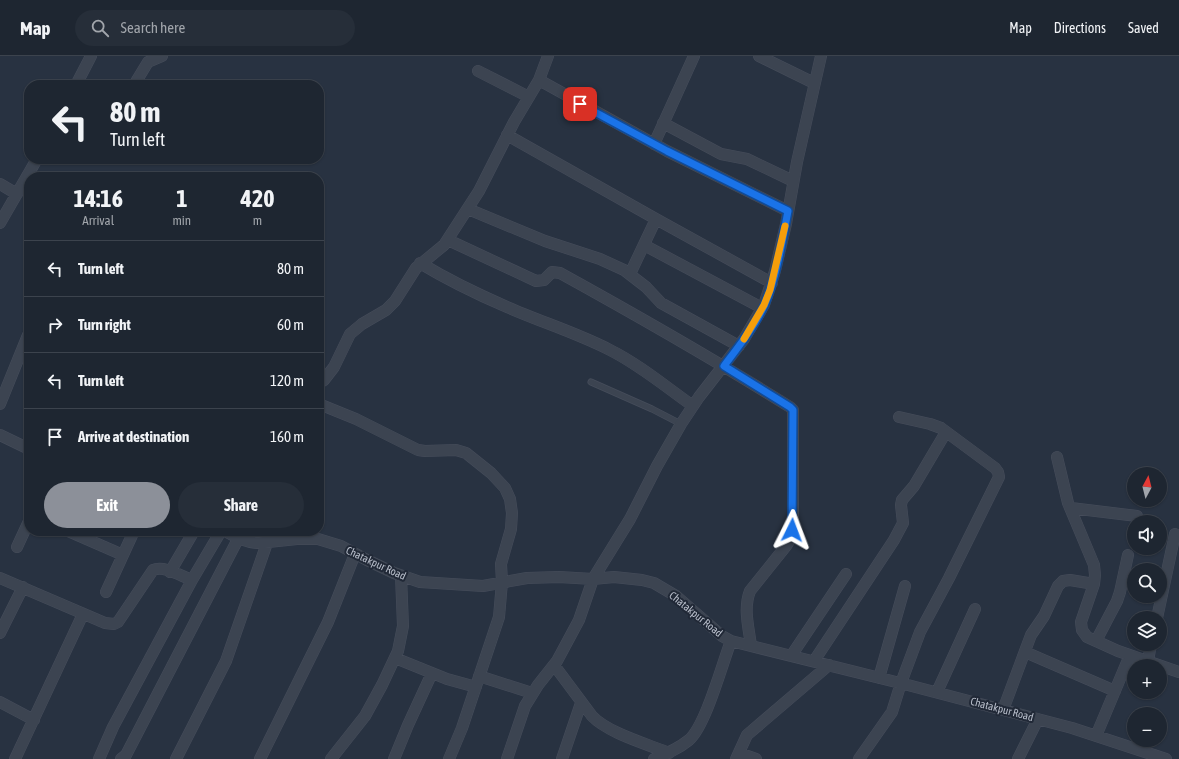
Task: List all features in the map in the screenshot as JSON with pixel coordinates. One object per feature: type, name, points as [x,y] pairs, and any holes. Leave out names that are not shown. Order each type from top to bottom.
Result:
[{"type":"street","points":[[79,80],[91,56]]},
{"type":"street","points":[[137,80],[148,62],[162,56]]},
{"type":"street","points":[[324,380],[334,367],[350,334],[355,329],[386,310],[395,301],[420,263],[439,251],[448,240],[479,191],[507,136],[539,80],[548,56]]},
{"type":"street","points":[[654,144],[694,56]]},
{"type":"street","points":[[759,56],[814,82]]},
{"type":"street","points":[[507,759],[525,706],[532,693],[554,666],[579,620],[594,579],[630,519],[657,466],[681,424],[739,346],[762,308],[772,282],[814,82],[821,56]]},
{"type":"street","points":[[478,71],[529,97]]},
{"type":"street","points":[[539,80],[654,144],[788,211]]},
{"type":"street","points":[[663,123],[721,154],[747,159],[794,181]]},
{"type":"street","points":[[507,136],[772,282]]},
{"type":"street","points":[[0,223],[24,182]]},
{"type":"street","points":[[0,184],[17,194]]},
{"type":"street","points":[[468,208],[545,241],[600,259],[624,270],[662,303],[739,346]]},
{"type":"street","points":[[630,274],[656,219]]},
{"type":"street","points":[[448,240],[536,281],[544,280],[552,272],[560,273],[643,318],[724,366],[793,410],[792,522],[790,538],[786,546],[750,591],[746,608],[751,646]]},
{"type":"street","points":[[644,245],[762,308]]},
{"type":"street","points":[[420,263],[451,282],[507,308],[587,339],[612,351],[635,365],[693,406]]},
{"type":"street","points":[[0,404],[24,345]]},
{"type":"street","points":[[324,406],[356,419],[418,450],[425,451],[446,449],[466,453],[505,488],[510,499],[512,513],[511,529],[501,564],[502,582],[499,616],[462,728],[449,759]]},
{"type":"street","points":[[860,759],[890,715],[920,632],[949,578],[999,477],[995,468],[941,428],[899,417]]},
{"type":"street","points":[[814,661],[894,540],[903,523],[901,505],[902,500],[914,486],[946,432]]},
{"type":"street","points":[[0,435],[24,447]]},
{"type":"street","points":[[1057,457],[1070,508],[1094,565],[1094,584],[1081,622],[1082,630],[1087,637],[1130,655],[1144,659]]},
{"type":"street","points":[[1070,508],[1129,515]]},
{"type":"street","points":[[17,546],[24,531]]},
{"type":"street","points":[[1158,611],[1175,534]]},
{"type":"street","points":[[80,536],[123,554]]},
{"type":"street","points":[[106,592],[132,536]]},
{"type":"street","points":[[170,572],[191,536]]},
{"type":"street","points":[[99,759],[113,727],[192,580],[218,536]]},
{"type":"street","name":"Chatakpur Road","points":[[234,536],[251,543],[267,543],[297,539],[318,539],[341,546],[401,576],[420,582],[483,586],[527,578],[559,577],[594,579],[630,577],[654,583],[676,596],[722,636],[730,641],[937,692],[1038,719],[1096,736],[1142,756],[1161,758]]},
{"type":"street","points":[[121,759],[126,755],[238,538]]},
{"type":"street","points":[[176,759],[226,661],[267,543]]},
{"type":"street","points":[[260,759],[328,622],[355,554]]},
{"type":"street","points":[[1096,641],[1117,601],[1128,555]]},
{"type":"street","points":[[0,578],[105,623],[114,624],[118,622],[153,570],[157,568],[163,569],[192,580]]},
{"type":"street","points":[[791,656],[846,574]]},
{"type":"street","points":[[331,759],[365,716],[395,658],[401,640],[401,576]]},
{"type":"street","points":[[1003,710],[1031,635],[1044,616],[1058,586],[1063,581],[1070,580],[1094,584]]},
{"type":"street","points":[[880,678],[906,586]]},
{"type":"street","points":[[0,633],[23,587]]},
{"type":"street","points":[[937,692],[975,610]]},
{"type":"street","points":[[15,759],[84,614]]},
{"type":"street","points":[[654,759],[669,753],[689,739],[697,730],[705,714],[730,641]]},
{"type":"street","points":[[1025,652],[1114,691]]},
{"type":"street","points":[[1096,736],[1130,655]]},
{"type":"street","points":[[395,658],[458,682],[478,682],[532,693]]},
{"type":"street","points":[[756,759],[737,756],[747,735],[830,665]]},
{"type":"street","points":[[554,666],[597,722],[631,738],[669,753]]},
{"type":"street","points":[[1167,667],[1179,672]]},
{"type":"street","points":[[394,759],[408,724],[432,673]]},
{"type":"street","points":[[0,702],[34,720]]},
{"type":"street","points":[[562,759],[581,703]]},
{"type":"street","points":[[1018,759],[1038,719]]},
{"type":"lane","points":[[591,382],[652,409],[681,424]]},
{"type":"slow traffic","points":[[744,339],[755,322],[770,290],[785,226]]},
{"type":"route","points":[[580,104],[667,151],[788,211],[775,271],[764,305],[744,339],[724,366],[793,410],[792,530]]}]
